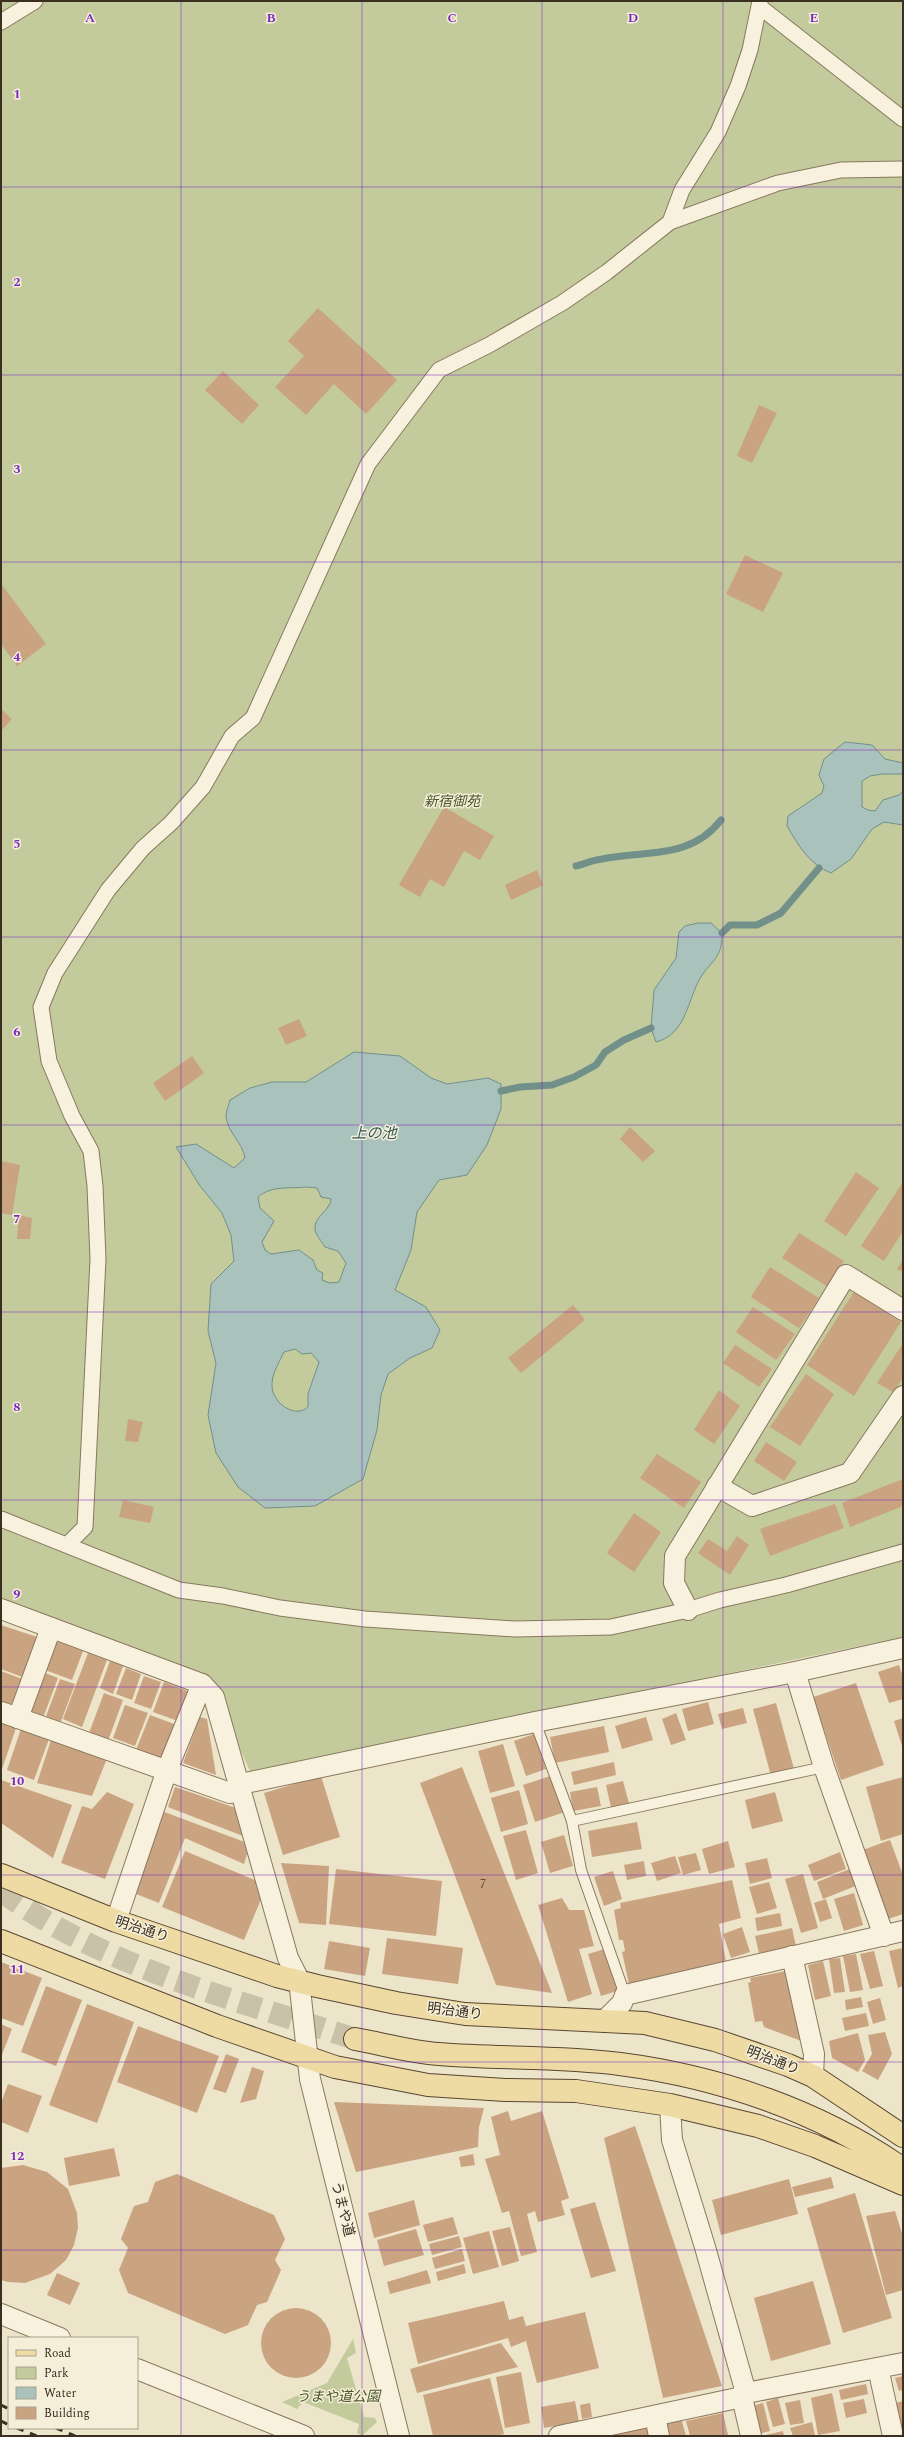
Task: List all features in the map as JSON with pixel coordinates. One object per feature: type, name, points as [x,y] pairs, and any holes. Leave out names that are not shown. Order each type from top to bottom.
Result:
[{"type":"main road","name":"明治通り","points":[[1,1875],[116,1921],[277,1976],[396,2003],[465,2014],[645,2023],[715,2040],[788,2065],[814,2076],[903,2136]]},
{"type":"main road","points":[[1,1941],[217,2026],[335,2067],[428,2085],[505,2090],[576,2091],[670,2105],[765,2129],[815,2146],[903,2184]]},
{"type":"main road","points":[[355,2039],[437,2054],[619,2064],[702,2078],[764,2099],[824,2123],[872,2148],[903,2169]]},
{"type":"street","points":[[1,22],[35,1]]},
{"type":"street","points":[[670,222],[682,190],[718,132],[738,86],[750,50],[760,4],[903,119]]},
{"type":"street","points":[[68,1544],[85,1527],[98,1259],[95,1186],[91,1151],[72,1116],[49,1061],[41,1007],[55,973],[108,890],[143,848],[171,823],[203,787],[232,736],[253,718],[368,464],[439,370],[489,345],[562,303],[607,272],[670,222],[778,183],[841,170],[903,169]]},
{"type":"street","points":[[688,1610],[674,1583],[675,1556],[846,1275],[903,1310]]},
{"type":"street","points":[[717,1486],[752,1506],[850,1473],[903,1396]]},
{"type":"street","points":[[1,1519],[68,1544],[179,1590],[222,1596],[280,1608],[365,1619],[550,1630],[611,1628],[786,1585],[903,1552]]},
{"type":"street","points":[[1,1609],[202,1684],[214,1697],[241,1784],[288,1958],[299,1980]]},
{"type":"street","points":[[51,1628],[9,1715],[230,1793],[241,1784],[535,1722],[795,1672],[903,1648]]},
{"type":"street","points":[[605,2020],[622,2003],[625,1995],[894,1934],[824,1767],[795,1672]]},
{"type":"street","points":[[116,1921],[166,1770],[202,1684]]},
{"type":"street","points":[[792,1956],[814,2054],[814,2076]]},
{"type":"street","name":"うまや道","points":[[299,1980],[306,2058],[399,2436]]},
{"type":"street","points":[[670,2105],[672,2140],[705,2247],[744,2395],[751,2436]]},
{"type":"street","points":[[1,2314],[58,2337]]},
{"type":"street","points":[[559,2436],[655,2416],[744,2395],[903,2363]]},
{"type":"street","points":[[878,2368],[893,2436]]},
{"type":"street","points":[[138,2369],[304,2436]]},
{"type":"street","points":[[655,2416],[660,2436]]},
{"type":"lane","points":[[535,1722],[572,1821],[581,1870],[625,1995]]},
{"type":"lane","points":[[572,1821],[824,1767]]},
{"type":"green space","name":"新宿御苑","points":[[1,1],[903,1],[903,1637],[251,1773],[209,1682],[1,1601]]},
{"type":"green space","name":"うまや道公園","points":[[353,2339],[356,2353],[347,2358],[364,2417],[375,2418],[377,2422],[362,2436],[357,2433],[359,2424],[303,2402],[297,2409],[282,2402],[327,2383]]},
{"type":"water","points":[[845,742],[872,745],[885,759],[903,763],[903,774],[882,774],[870,776],[862,781],[862,807],[875,811],[883,800],[899,795],[903,791],[903,825],[884,822],[872,829],[851,859],[831,873],[817,865],[805,854],[787,826],[788,816],[822,793],[824,786],[819,775],[824,759]]},
{"type":"water","points":[[698,923],[711,923],[722,933],[722,942],[718,955],[698,982],[679,1026],[673,1033],[656,1042],[651,1028],[654,990],[676,958],[679,932],[685,926]]},
{"type":"water","name":"上の池","points":[[354,1052],[400,1056],[431,1078],[447,1084],[488,1078],[501,1084],[501,1109],[487,1145],[467,1175],[439,1180],[417,1212],[411,1250],[395,1290],[426,1307],[440,1330],[432,1348],[410,1358],[388,1374],[381,1395],[377,1430],[363,1479],[315,1506],[265,1508],[238,1487],[216,1453],[208,1415],[216,1363],[208,1331],[211,1284],[234,1261],[231,1235],[222,1213],[200,1186],[176,1147],[196,1144],[234,1168],[245,1158],[241,1147],[227,1122],[226,1114],[230,1100],[250,1088],[272,1082],[306,1082]],"holes":[[[307,1187],[317,1188],[321,1197],[331,1199],[328,1207],[317,1221],[315,1230],[325,1247],[338,1251],[346,1263],[339,1282],[330,1283],[322,1280],[323,1273],[317,1270],[313,1260],[299,1250],[271,1254],[265,1250],[262,1242],[274,1221],[260,1208],[258,1197],[263,1193],[275,1189]],[[295,1349],[302,1354],[311,1353],[319,1362],[308,1394],[308,1407],[297,1411],[286,1408],[280,1404],[273,1393],[272,1387],[274,1374],[284,1352]]]},
{"type":"building","points":[[318,308],[397,380],[366,414],[334,384],[306,415],[275,387],[304,356],[288,341]]},
{"type":"building","points":[[223,371],[259,405],[242,424],[205,390]]},
{"type":"building","points":[[759,405],[777,413],[752,463],[737,456]]},
{"type":"building","points":[[745,555],[783,573],[763,612],[726,594]]},
{"type":"building","points":[[2,585],[46,644],[17,666],[1,644]]},
{"type":"building","points":[[1,709],[12,719],[1,731]]},
{"type":"building","points":[[444,807],[494,836],[480,860],[464,851],[444,887],[430,879],[420,897],[399,885]]},
{"type":"building","points":[[537,870],[543,885],[511,900],[505,885]]},
{"type":"building","points":[[299,1019],[307,1036],[286,1045],[278,1028]]},
{"type":"building","points":[[192,1056],[204,1073],[165,1101],[153,1083]]},
{"type":"building","points":[[630,1127],[655,1151],[643,1162],[620,1139]]},
{"type":"building","points":[[1,1161],[20,1165],[12,1215],[1,1213]]},
{"type":"building","points":[[856,1172],[879,1188],[846,1236],[824,1221]]},
{"type":"building","points":[[903,1182],[903,1231],[884,1261],[861,1246]]},
{"type":"building","points":[[19,1215],[32,1218],[30,1239],[17,1239]]},
{"type":"building","points":[[799,1233],[844,1261],[828,1287],[782,1258]]},
{"type":"building","points":[[903,1260],[903,1272],[897,1269]]},
{"type":"building","points":[[770,1267],[819,1298],[799,1328],[751,1297]]},
{"type":"building","points":[[854,1292],[901,1322],[854,1396],[807,1365]]},
{"type":"building","points":[[573,1305],[585,1320],[521,1373],[508,1358]]},
{"type":"building","points":[[753,1307],[795,1334],[776,1360],[736,1332]]},
{"type":"building","points":[[903,1343],[903,1378],[893,1392],[877,1383]]},
{"type":"building","points":[[735,1345],[772,1369],[759,1387],[723,1363]]},
{"type":"building","points":[[806,1374],[834,1394],[800,1446],[770,1427]]},
{"type":"building","points":[[719,1390],[740,1406],[714,1444],[694,1430]]},
{"type":"building","points":[[128,1419],[143,1422],[138,1442],[125,1441]]},
{"type":"building","points":[[766,1442],[797,1462],[784,1481],[754,1461]]},
{"type":"building","points":[[657,1454],[701,1482],[684,1508],[640,1478]]},
{"type":"building","points":[[903,1479],[903,1506],[850,1527],[842,1503]]},
{"type":"building","points":[[123,1500],[154,1507],[150,1523],[119,1517]]},
{"type":"building","points":[[835,1504],[844,1528],[770,1556],[760,1529]]},
{"type":"building","points":[[634,1513],[661,1532],[634,1572],[607,1553]]},
{"type":"building","points":[[737,1536],[749,1545],[730,1575],[698,1553],[708,1539],[727,1551]]},
{"type":"building","points":[[1,1625],[37,1637],[25,1678],[1,1669]]},
{"type":"building","points":[[56,1641],[83,1651],[72,1680],[45,1670]]},
{"type":"building","points":[[88,1653],[107,1660],[82,1727],[63,1719]]},
{"type":"building","points":[[110,1661],[123,1666],[113,1694],[100,1688]]},
{"type":"building","points":[[899,1665],[903,1677],[903,1699],[889,1703],[878,1672]]},
{"type":"building","points":[[126,1668],[141,1674],[132,1700],[116,1694]]},
{"type":"building","points":[[1,1671],[25,1680],[17,1703],[10,1706],[1,1703]]},
{"type":"building","points":[[45,1673],[58,1678],[43,1718],[29,1713]]},
{"type":"building","points":[[144,1676],[161,1682],[151,1709],[134,1703]]},
{"type":"building","points":[[60,1679],[75,1684],[60,1724],[45,1719]]},
{"type":"building","points":[[164,1682],[190,1692],[178,1721],[153,1712]]},
{"type":"building","points":[[856,1683],[884,1765],[841,1780],[813,1697]]},
{"type":"building","points":[[104,1693],[123,1700],[108,1741],[89,1733]]},
{"type":"building","points":[[708,1702],[714,1724],[688,1731],[682,1709]]},
{"type":"building","points":[[776,1703],[794,1769],[771,1776],[753,1709]]},
{"type":"building","points":[[125,1705],[148,1713],[135,1746],[113,1738]]},
{"type":"building","points":[[743,1708],[747,1723],[722,1729],[718,1714]]},
{"type":"building","points":[[676,1713],[686,1740],[671,1745],[662,1719]]},
{"type":"building","points":[[150,1715],[177,1725],[164,1760],[136,1750]]},
{"type":"building","points":[[200,1717],[207,1719],[216,1775],[183,1763]]},
{"type":"building","points":[[646,1717],[653,1740],[622,1749],[615,1726]]},
{"type":"building","points":[[903,1718],[903,1749],[894,1721]]},
{"type":"building","points":[[1,1723],[16,1728],[2,1769],[1,1769]]},
{"type":"building","points":[[604,1726],[609,1752],[555,1763],[550,1737]]},
{"type":"building","points":[[21,1729],[49,1739],[34,1780],[7,1770]]},
{"type":"building","points":[[534,1734],[546,1769],[526,1776],[514,1741]]},
{"type":"building","points":[[52,1737],[108,1756],[92,1796],[37,1783]]},
{"type":"building","points":[[503,1744],[515,1786],[490,1793],[478,1751]]},
{"type":"building","points":[[614,1762],[616,1775],[574,1785],[571,1772]]},
{"type":"building","points":[[462,1767],[552,1993],[496,1985],[420,1783]]},
{"type":"building","points":[[553,1775],[565,1812],[535,1822],[523,1785]]},
{"type":"building","points":[[321,1776],[340,1837],[283,1855],[264,1793]]},
{"type":"building","points":[[903,1777],[903,1834],[881,1841],[866,1787]]},
{"type":"building","points":[[1,1780],[72,1805],[53,1858],[1,1823]]},
{"type":"building","points":[[623,1781],[630,1807],[612,1812],[606,1785]]},
{"type":"building","points":[[175,1787],[236,1808],[243,1836],[168,1807]]},
{"type":"building","points":[[597,1787],[601,1806],[573,1811],[570,1792]]},
{"type":"building","points":[[519,1790],[528,1824],[501,1832],[491,1798]]},
{"type":"building","points":[[107,1792],[134,1804],[105,1879],[61,1863],[82,1806],[92,1809]]},
{"type":"building","points":[[775,1792],[783,1821],[752,1829],[745,1800]]},
{"type":"building","points":[[159,1810],[250,1844],[244,1864],[185,1838],[159,1903],[131,1892]]},
{"type":"building","points":[[637,1822],[642,1849],[592,1857],[588,1831]]},
{"type":"building","points":[[526,1830],[538,1873],[516,1880],[503,1836]]},
{"type":"building","points":[[564,1835],[573,1866],[550,1873],[541,1842]]},
{"type":"building","points":[[890,1840],[903,1875],[903,1914],[885,1920],[860,1851]]},
{"type":"building","points":[[728,1841],[735,1867],[709,1874],[702,1849]]},
{"type":"building","points":[[185,1851],[267,1885],[244,1940],[162,1907]]},
{"type":"building","points":[[840,1852],[846,1869],[814,1881],[808,1865]]},
{"type":"building","points":[[696,1853],[701,1870],[683,1875],[678,1857]]},
{"type":"building","points":[[675,1856],[681,1873],[657,1881],[651,1863]]},
{"type":"building","points":[[767,1858],[772,1878],[750,1884],[745,1863]]},
{"type":"building","points":[[644,1861],[646,1876],[627,1880],[624,1865]]},
{"type":"building","points":[[281,1863],[329,1866],[326,1925],[299,1923]]},
{"type":"building","points":[[852,1868],[858,1885],[823,1899],[817,1882]]},
{"type":"building","points":[[336,1869],[442,1881],[436,1936],[329,1924]]},
{"type":"building","points":[[613,1871],[622,1899],[604,1906],[594,1877]]},
{"type":"building","points":[[803,1874],[818,1928],[801,1933],[785,1879]]},
{"type":"building","points":[[732,1880],[741,1918],[719,1924],[726,1962],[629,1984],[622,1952],[625,1951],[623,1940],[619,1940],[614,1910],[621,1908],[620,1903]]},
{"type":"building","points":[[769,1882],[777,1908],[757,1914],[749,1887]]},
{"type":"building","points":[[854,1893],[863,1925],[844,1931],[834,1899]]},
{"type":"building","points":[[562,1898],[569,1910],[584,1910],[594,1946],[579,1949],[592,1994],[568,2002],[538,1905]]},
{"type":"building","points":[[826,1899],[832,1918],[820,1922],[814,1903]]},
{"type":"building","points":[[780,1913],[782,1926],[757,1931],[755,1918]]},
{"type":"building","points":[[742,1927],[750,1952],[731,1958],[723,1934]]},
{"type":"building","points":[[792,1928],[796,1946],[759,1953],[755,1936]]},
{"type":"building","points":[[387,1938],[463,1948],[458,1984],[382,1974]]},
{"type":"building","points":[[329,1941],[370,1948],[365,1976],[324,1969]]},
{"type":"building","points":[[608,1948],[620,1990],[601,1996],[588,1954]]},
{"type":"building","points":[[903,1948],[903,1986],[898,1988],[889,1951]]},
{"type":"building","points":[[874,1951],[883,1986],[870,1989],[860,1954]]},
{"type":"building","points":[[856,1954],[863,1990],[850,1992],[843,1956]]},
{"type":"building","points":[[840,1958],[845,1992],[834,1993],[829,1959]]},
{"type":"building","points":[[823,1961],[831,1996],[815,2000],[808,1965]]},
{"type":"building","points":[[1,1962],[42,1978],[23,2026],[1,2018]]},
{"type":"building","points":[[786,1971],[804,2042],[764,2027],[762,2021],[755,2022],[748,1983],[751,1982],[750,1978]]},
{"type":"building","points":[[46,1986],[82,2000],[56,2066],[21,2052]]},
{"type":"building","points":[[861,1997],[863,2007],[846,2010],[845,2000]]},
{"type":"building","points":[[880,1998],[886,2020],[873,2024],[867,2002]]},
{"type":"building","points":[[87,2004],[134,2022],[97,2123],[49,2105]]},
{"type":"building","points":[[866,2013],[869,2026],[845,2031],[842,2018]]},
{"type":"building","points":[[1,2024],[12,2029],[1,2057]]},
{"type":"building","points":[[138,2026],[219,2056],[197,2113],[117,2082]]},
{"type":"building","points":[[885,2032],[892,2054],[878,2080],[862,2071],[872,2054],[868,2035]]},
{"type":"building","points":[[858,2033],[865,2060],[858,2072],[832,2058],[829,2041]]},
{"type":"building","points":[[226,2054],[239,2059],[226,2093],[213,2089]]},
{"type":"building","points":[[252,2067],[264,2071],[256,2099],[240,2103]]},
{"type":"building","points":[[8,2084],[42,2096],[28,2133],[1,2122],[1,2103]]},
{"type":"building","points":[[334,2102],[484,2108],[479,2127],[478,2147],[356,2172]]},
{"type":"building","points":[[508,2111],[511,2121],[542,2111],[569,2198],[561,2201],[565,2215],[538,2222],[535,2211],[527,2214],[537,2252],[521,2256],[509,2211],[502,2213],[485,2159],[500,2155],[491,2117]]},
{"type":"building","points":[[635,2126],[722,2386],[663,2398],[604,2138]]},
{"type":"building","points":[[114,2148],[120,2176],[69,2186],[64,2158]]},
{"type":"building","points":[[473,2154],[475,2165],[461,2167],[459,2157]]},
{"type":"building","points":[[23,2165],[47,2172],[68,2189],[77,2213],[78,2228],[74,2245],[66,2260],[50,2274],[25,2283],[1,2280],[1,2168]]},
{"type":"building","points":[[177,2174],[274,2215],[285,2239],[275,2260],[281,2270],[267,2302],[257,2305],[248,2325],[225,2334],[128,2293],[119,2270],[128,2248],[121,2239],[134,2206],[148,2202],[155,2182]]},
{"type":"building","points":[[831,2177],[834,2188],[795,2197],[792,2187]]},
{"type":"building","points":[[789,2179],[798,2214],[721,2235],[712,2200]]},
{"type":"building","points":[[855,2193],[892,2318],[843,2333],[807,2208]]},
{"type":"building","points":[[414,2200],[420,2225],[374,2238],[368,2213]]},
{"type":"building","points":[[595,2202],[616,2271],[591,2278],[570,2209]]},
{"type":"building","points":[[895,2211],[903,2237],[903,2290],[886,2295],[866,2216]]},
{"type":"building","points":[[453,2217],[458,2234],[428,2242],[423,2225]]},
{"type":"building","points":[[510,2227],[519,2261],[502,2266],[492,2231]]},
{"type":"building","points":[[416,2229],[424,2255],[384,2266],[377,2240]]},
{"type":"building","points":[[489,2231],[499,2267],[473,2274],[463,2238]]},
{"type":"building","points":[[459,2236],[462,2247],[432,2255],[429,2244]]},
{"type":"building","points":[[462,2249],[465,2261],[435,2269],[432,2258]]},
{"type":"building","points":[[464,2264],[466,2273],[438,2281],[436,2272]]},
{"type":"building","points":[[427,2270],[431,2283],[390,2294],[387,2282]]},
{"type":"building","points":[[57,2273],[80,2283],[70,2305],[47,2295]]},
{"type":"building","points":[[813,2281],[831,2344],[771,2361],[754,2298]]},
{"type":"building","points":[[504,2301],[509,2320],[523,2316],[526,2326],[585,2312],[599,2368],[537,2383],[526,2341],[511,2347],[508,2338],[418,2364],[408,2323]]},
{"type":"building","points":[[296,2308],[309,2311],[321,2318],[328,2330],[331,2343],[328,2356],[321,2368],[309,2375],[296,2378],[283,2375],[271,2368],[264,2356],[261,2343],[264,2330],[271,2318],[283,2311]]},
{"type":"building","points":[[501,2343],[518,2367],[417,2393],[410,2369]]},
{"type":"building","points":[[521,2372],[530,2423],[505,2428],[496,2377]]},
{"type":"building","points":[[903,2376],[903,2390],[899,2391],[895,2378]]},
{"type":"building","points":[[490,2378],[504,2434],[495,2436],[433,2436],[423,2395]]},
{"type":"building","points":[[866,2384],[868,2394],[841,2400],[839,2390]]},
{"type":"building","points":[[832,2393],[840,2431],[818,2435],[811,2398]]},
{"type":"building","points":[[778,2398],[785,2424],[773,2427],[766,2402]]},
{"type":"building","points":[[864,2399],[867,2413],[846,2418],[843,2403]]},
{"type":"building","points":[[800,2400],[804,2423],[790,2425],[785,2403]]},
{"type":"building","points":[[575,2401],[579,2422],[544,2428],[541,2407]]},
{"type":"building","points":[[903,2401],[903,2435],[900,2435],[892,2404]]},
{"type":"building","points":[[590,2403],[592,2417],[582,2419],[580,2405]]},
{"type":"building","points":[[763,2403],[770,2431],[758,2434],[752,2406]]},
{"type":"building","points":[[723,2413],[728,2435],[690,2436],[686,2421]]},
{"type":"building","points":[[681,2418],[686,2436],[668,2436],[664,2423]]},
{"type":"building","points":[[812,2422],[815,2436],[793,2436],[790,2428]]},
{"type":"building","points":[[648,2427],[649,2436],[617,2436],[617,2431]]},
{"type":"building","points":[[783,2431],[784,2436],[766,2436],[766,2435]]},
{"type":"waterway","points":[[576,866],[618,856],[681,848],[695,842],[709,833],[721,820]]},
{"type":"waterway","points":[[722,933],[730,925],[757,925],[781,913],[819,868]]},
{"type":"waterway","points":[[501,1091],[520,1087],[552,1085],[574,1077],[596,1065],[605,1052],[624,1040],[651,1028]]},
{"type":"tunnel","points":[[1,1891],[41,1918],[83,1941],[127,1961],[217,1995],[355,2039]]},
{"type":"railway","points":[[1,2405],[8,2408]]},
{"type":"railway","points":[[1,2421],[8,2424]]},
{"type":"railway","points":[[20,2429],[37,2436]]},
{"type":"railway","points":[[58,2429],[75,2436]]}]
